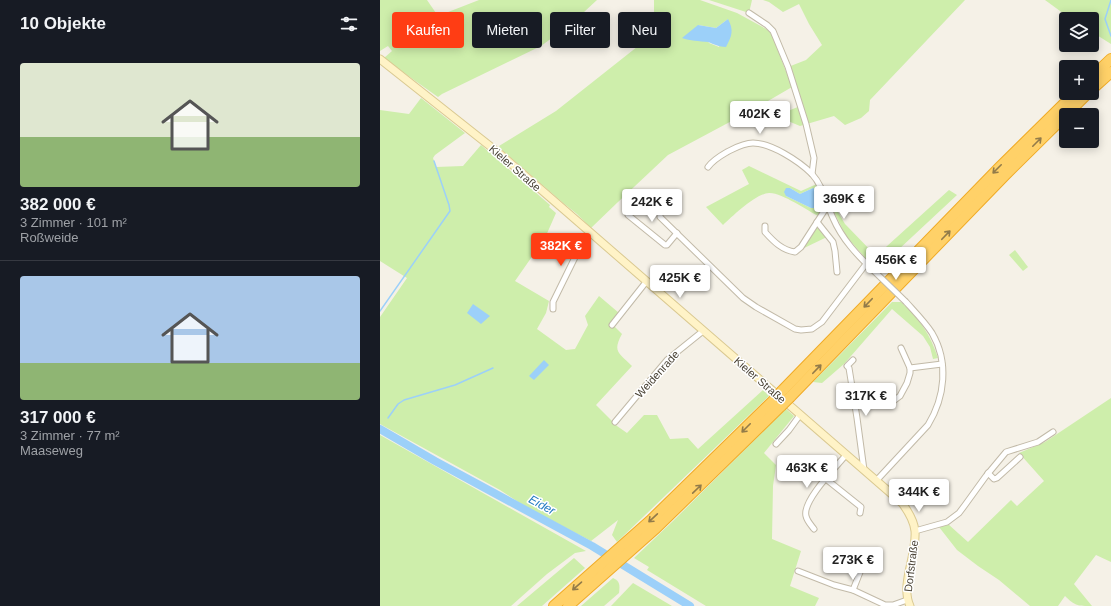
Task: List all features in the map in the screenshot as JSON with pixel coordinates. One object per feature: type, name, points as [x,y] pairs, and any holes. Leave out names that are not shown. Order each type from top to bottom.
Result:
[{"type":"highway","points":[[1099,70],[1111,59]]},
{"type":"highway","points":[[1099,83],[1111,72]]},
{"type":"highway","points":[[786,394],[993,173],[1068,100]]},
{"type":"highway","points":[[568,606],[685,488],[777,403],[1081,100]]},
{"type":"highway","points":[[554,606],[604,569]]},
{"type":"street","points":[[749,13],[767,25],[772,31],[788,67],[806,124],[814,158],[812,174]]},
{"type":"street","name":"Kieler Straße","points":[[380,59],[500,154],[847,456]]},
{"type":"street","points":[[708,167],[716,158],[744,144],[754,143],[763,144],[801,164],[812,174],[818,183],[842,235],[851,248],[906,302],[923,321],[932,334],[939,349],[943,376],[942,392],[934,415],[919,436],[876,481]]},
{"type":"street","points":[[766,226],[765,232],[774,242],[784,249],[795,252],[802,248],[828,205]]},
{"type":"street","points":[[661,209],[660,217],[743,298],[795,329],[812,329],[822,322],[866,264]]},
{"type":"street","points":[[628,215],[665,245],[667,245],[677,233]]},
{"type":"street","points":[[817,222],[833,242],[837,272]]},
{"type":"street","points":[[553,310],[553,302],[584,239],[590,233]]},
{"type":"street","points":[[612,326],[646,282]]},
{"type":"street","name":"Weidenrade","points":[[615,422],[667,360],[703,331]]},
{"type":"street","points":[[892,402],[900,396],[907,382],[910,368],[901,348]]},
{"type":"street","points":[[853,360],[847,366],[849,368],[864,470]]},
{"type":"street","points":[[910,368],[942,364]]},
{"type":"street","points":[[776,444],[800,415]]},
{"type":"street","points":[[915,531],[947,522],[959,513],[988,473],[1006,452],[1038,442],[1053,432]]},
{"type":"street","points":[[814,529],[806,516],[806,509],[812,495],[847,456]]},
{"type":"street","name":"Dorfstraße","points":[[847,456],[902,503],[910,515],[915,531],[907,588],[909,603]]},
{"type":"street","points":[[988,473],[994,479],[997,478],[1020,457]]},
{"type":"street","points":[[826,479],[861,507],[860,513]]},
{"type":"street","points":[[853,590],[864,562]]},
{"type":"street","points":[[798,571],[834,585],[853,590],[884,605],[909,603]]},
{"type":"green space","points":[[380,0],[427,0],[435,12],[392,12],[392,48],[464,48],[464,12],[448,12],[479,0],[597,0],[584,12],[550,12],[550,39],[542,45],[542,12],[472,12],[472,48],[537,48],[438,97],[384,58],[392,51],[388,46],[380,51]]},
{"type":"green space","points":[[654,0],[700,0],[737,13],[768,30],[772,35],[792,87],[668,155],[591,228],[499,146],[556,111],[636,48],[671,48],[671,12],[654,12]],"holes":[[[728,19],[719,47],[709,43],[698,25],[716,28]]]},
{"type":"green space","points":[[709,0],[752,0],[749,13]]},
{"type":"green space","points":[[763,0],[965,0],[870,100],[869,111],[861,118],[845,125],[834,116],[800,126],[776,116],[800,106],[788,67],[806,60],[822,45],[799,4],[783,12],[769,2]]},
{"type":"green space","points":[[1045,0],[1111,0],[1111,44],[1099,36],[1099,12],[1061,12]]},
{"type":"green space","points":[[421,98],[465,133],[435,155],[433,158],[436,167],[463,166],[481,145],[550,205],[549,207],[556,213],[545,238],[515,281],[549,301],[546,313],[537,329],[566,350],[575,349],[588,325],[585,316],[599,296],[619,313],[614,326],[622,334],[617,349],[620,355],[632,366],[596,405],[617,426],[627,433],[644,415],[657,415],[670,439],[688,438],[698,449],[763,390],[769,396],[617,542],[612,535],[618,520],[591,541],[526,507],[500,490],[380,424],[380,317],[407,278],[380,261],[380,110],[409,114]]},
{"type":"green space","points":[[749,166],[801,191],[819,183],[828,205],[820,217],[780,195],[774,193],[763,194],[738,211],[723,225],[706,207],[749,184],[742,170]],"holes":[[[790,188],[800,194],[813,188],[814,207],[811,208],[786,196]]]},
{"type":"green space","points":[[949,190],[957,195],[877,268],[868,261],[846,236],[833,210],[835,207],[845,224],[876,256]]},
{"type":"green space","points":[[817,222],[829,236],[798,251]]},
{"type":"green space","points":[[1015,250],[1028,267],[1023,271],[1009,255]]},
{"type":"green space","points":[[892,302],[901,302],[924,327],[938,358],[933,359],[930,347],[923,336],[892,309],[844,364],[822,383],[813,382]]},
{"type":"green space","points":[[1111,398],[1111,562],[1096,555],[1074,584],[1092,606],[1077,605],[1065,596],[1058,606],[1030,606],[999,580],[957,550],[939,527],[948,524],[968,542],[1011,500],[1017,506],[1044,481],[1019,453],[1045,442]]},
{"type":"green space","points":[[786,409],[794,416],[764,453],[776,465],[773,486],[772,539],[801,551],[790,586],[819,598],[815,606],[706,606],[647,570],[649,567],[634,558],[672,522]]},
{"type":"green space","points":[[380,435],[586,551],[575,553],[547,574],[511,606],[380,606]]},
{"type":"green space","points":[[574,558],[585,568],[542,606],[517,606]]},
{"type":"green space","points":[[613,578],[617,580],[619,584],[619,593],[604,606],[581,606]]},
{"type":"green space","points":[[633,583],[672,606],[611,606]]},
{"type":"water","points":[[728,19],[732,33],[726,47],[708,42],[682,38],[698,25],[716,28]]},
{"type":"water","points":[[786,188],[790,188],[800,194],[813,188],[816,190],[818,201],[814,208],[811,208],[786,196],[784,192]]},
{"type":"water","points":[[473,304],[490,316],[481,324],[467,313]]},
{"type":"water","points":[[544,360],[549,365],[534,380],[529,376]]},
{"type":"waterway","points":[[1111,0],[1105,19],[1111,36]]},
{"type":"waterway","points":[[380,311],[450,211],[434,161]]},
{"type":"waterway","points":[[388,418],[398,404],[404,400],[455,385],[493,368]]},
{"type":"waterway","name":"Eider","points":[[380,429],[435,461],[592,546],[690,606]]}]
